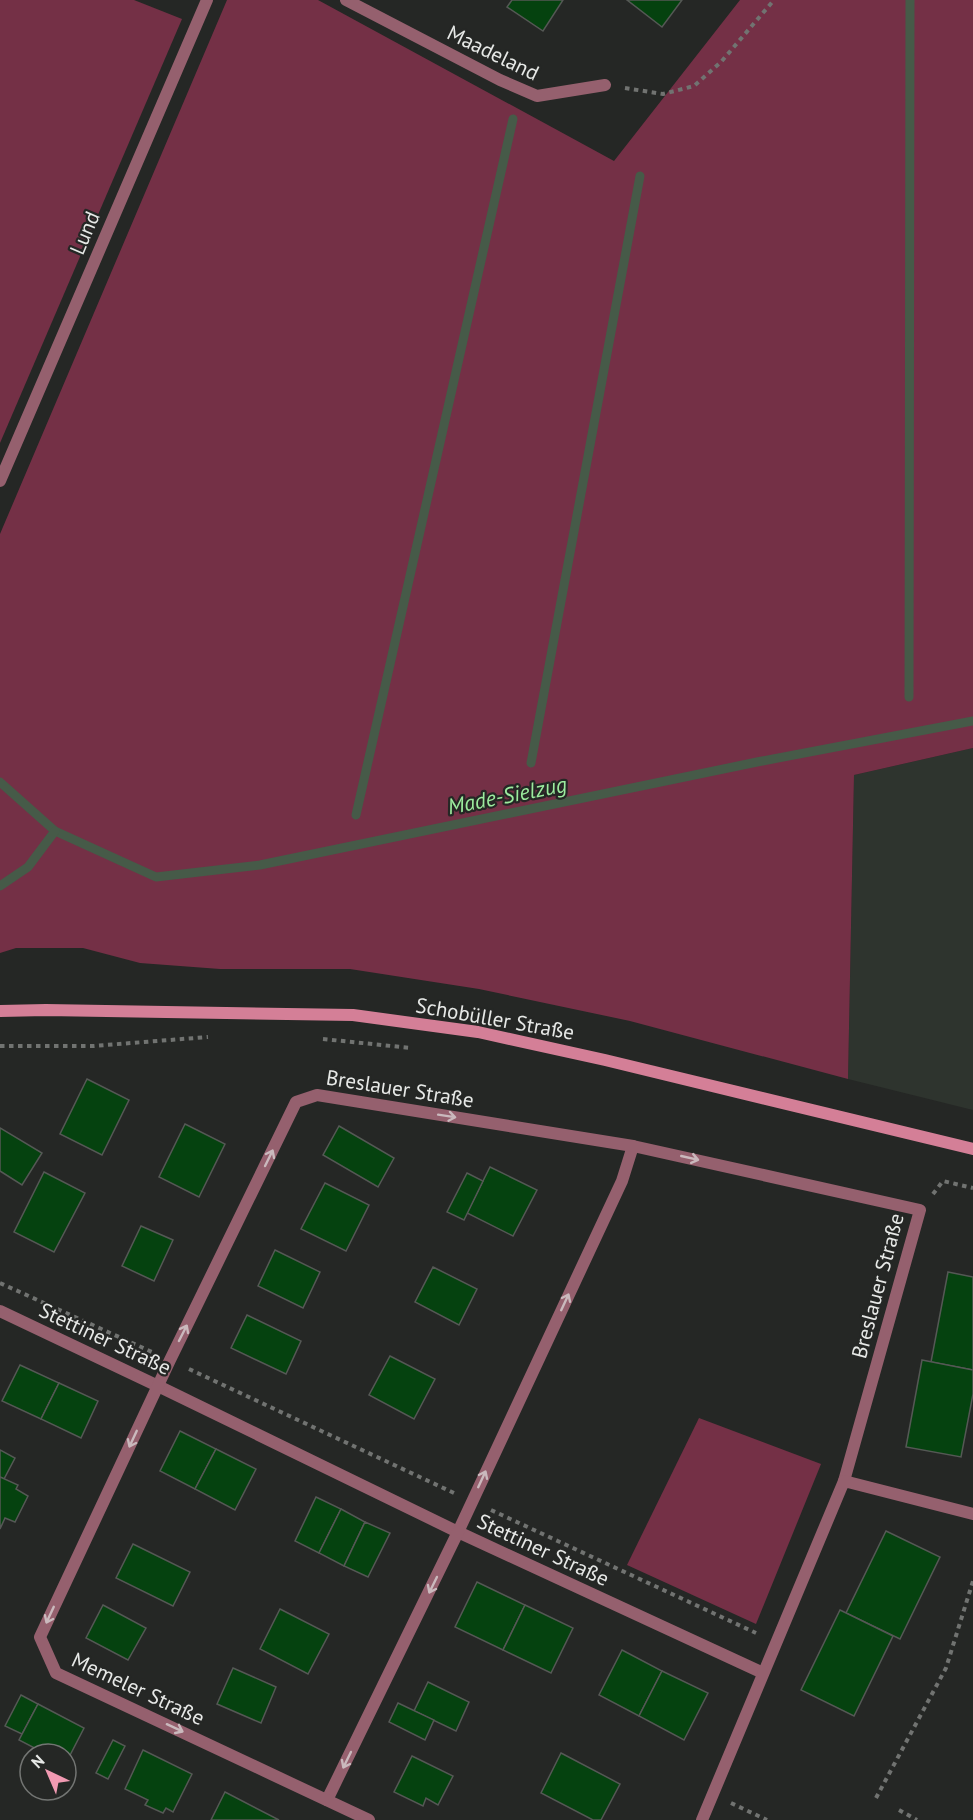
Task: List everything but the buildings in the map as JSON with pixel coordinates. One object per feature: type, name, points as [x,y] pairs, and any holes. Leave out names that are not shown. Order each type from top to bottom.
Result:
[{"type":"main road","name":"Schobüller Straße","points":[[0,1011],[353,1015],[478,1032],[617,1062],[973,1149]]},
{"type":"street","name":"Maadeland","points":[[346,0],[500,80],[537,96],[604,85]]},
{"type":"street","name":"Lund","points":[[0,481],[203,1]]},
{"type":"street","name":"Breslauer Straße","points":[[158,1386],[296,1102],[317,1095],[633,1146],[920,1210],[844,1481]]},
{"type":"street","points":[[327,1800],[458,1532],[622,1181],[633,1146]]},
{"type":"street","name":"Stettiner Straße","points":[[0,1311],[458,1532],[763,1673]]},
{"type":"street","name":"Memeler Straße","points":[[158,1386],[40,1637],[56,1673],[369,1820]]},
{"type":"street","points":[[702,1820],[844,1481],[973,1514]]},
{"type":"path","points":[[604,85],[663,94],[694,86],[721,62],[774,0]]},
{"type":"path","points":[[0,1046],[93,1046],[212,1036]]},
{"type":"path","points":[[316,1038],[419,1048]]},
{"type":"path","points":[[920,1210],[943,1181],[973,1188]]},
{"type":"path","points":[[0,1283],[776,1642]]},
{"type":"path","points":[[876,1798],[946,1668],[973,1581]]},
{"type":"path","points":[[714,1795],[767,1820]]},
{"type":"path","points":[[898,1810],[917,1820]]},
{"type":"shaded area","points":[[0,0],[134,0],[182,19],[0,443]]},
{"type":"shaded area","points":[[227,0],[318,0],[614,161],[740,0],[973,0],[973,748],[854,775],[848,1079],[630,1021],[479,989],[350,969],[220,969],[140,963],[83,948],[16,948],[0,953],[0,534]]},
{"type":"shaded area","points":[[973,748],[973,1110],[848,1079],[854,775]]},
{"type":"shaded area","points":[[699,1418],[821,1464],[756,1624],[627,1565]]},
{"type":"waterway","points":[[909,697],[910,0]]},
{"type":"waterway","points":[[356,815],[513,119]]},
{"type":"waterway","points":[[531,763],[640,176]]},
{"type":"waterway","name":"Made-Sielzug","points":[[0,782],[55,831],[156,877],[260,865],[757,762],[973,721]]},
{"type":"waterway","points":[[0,886],[28,867],[55,831]]}]
